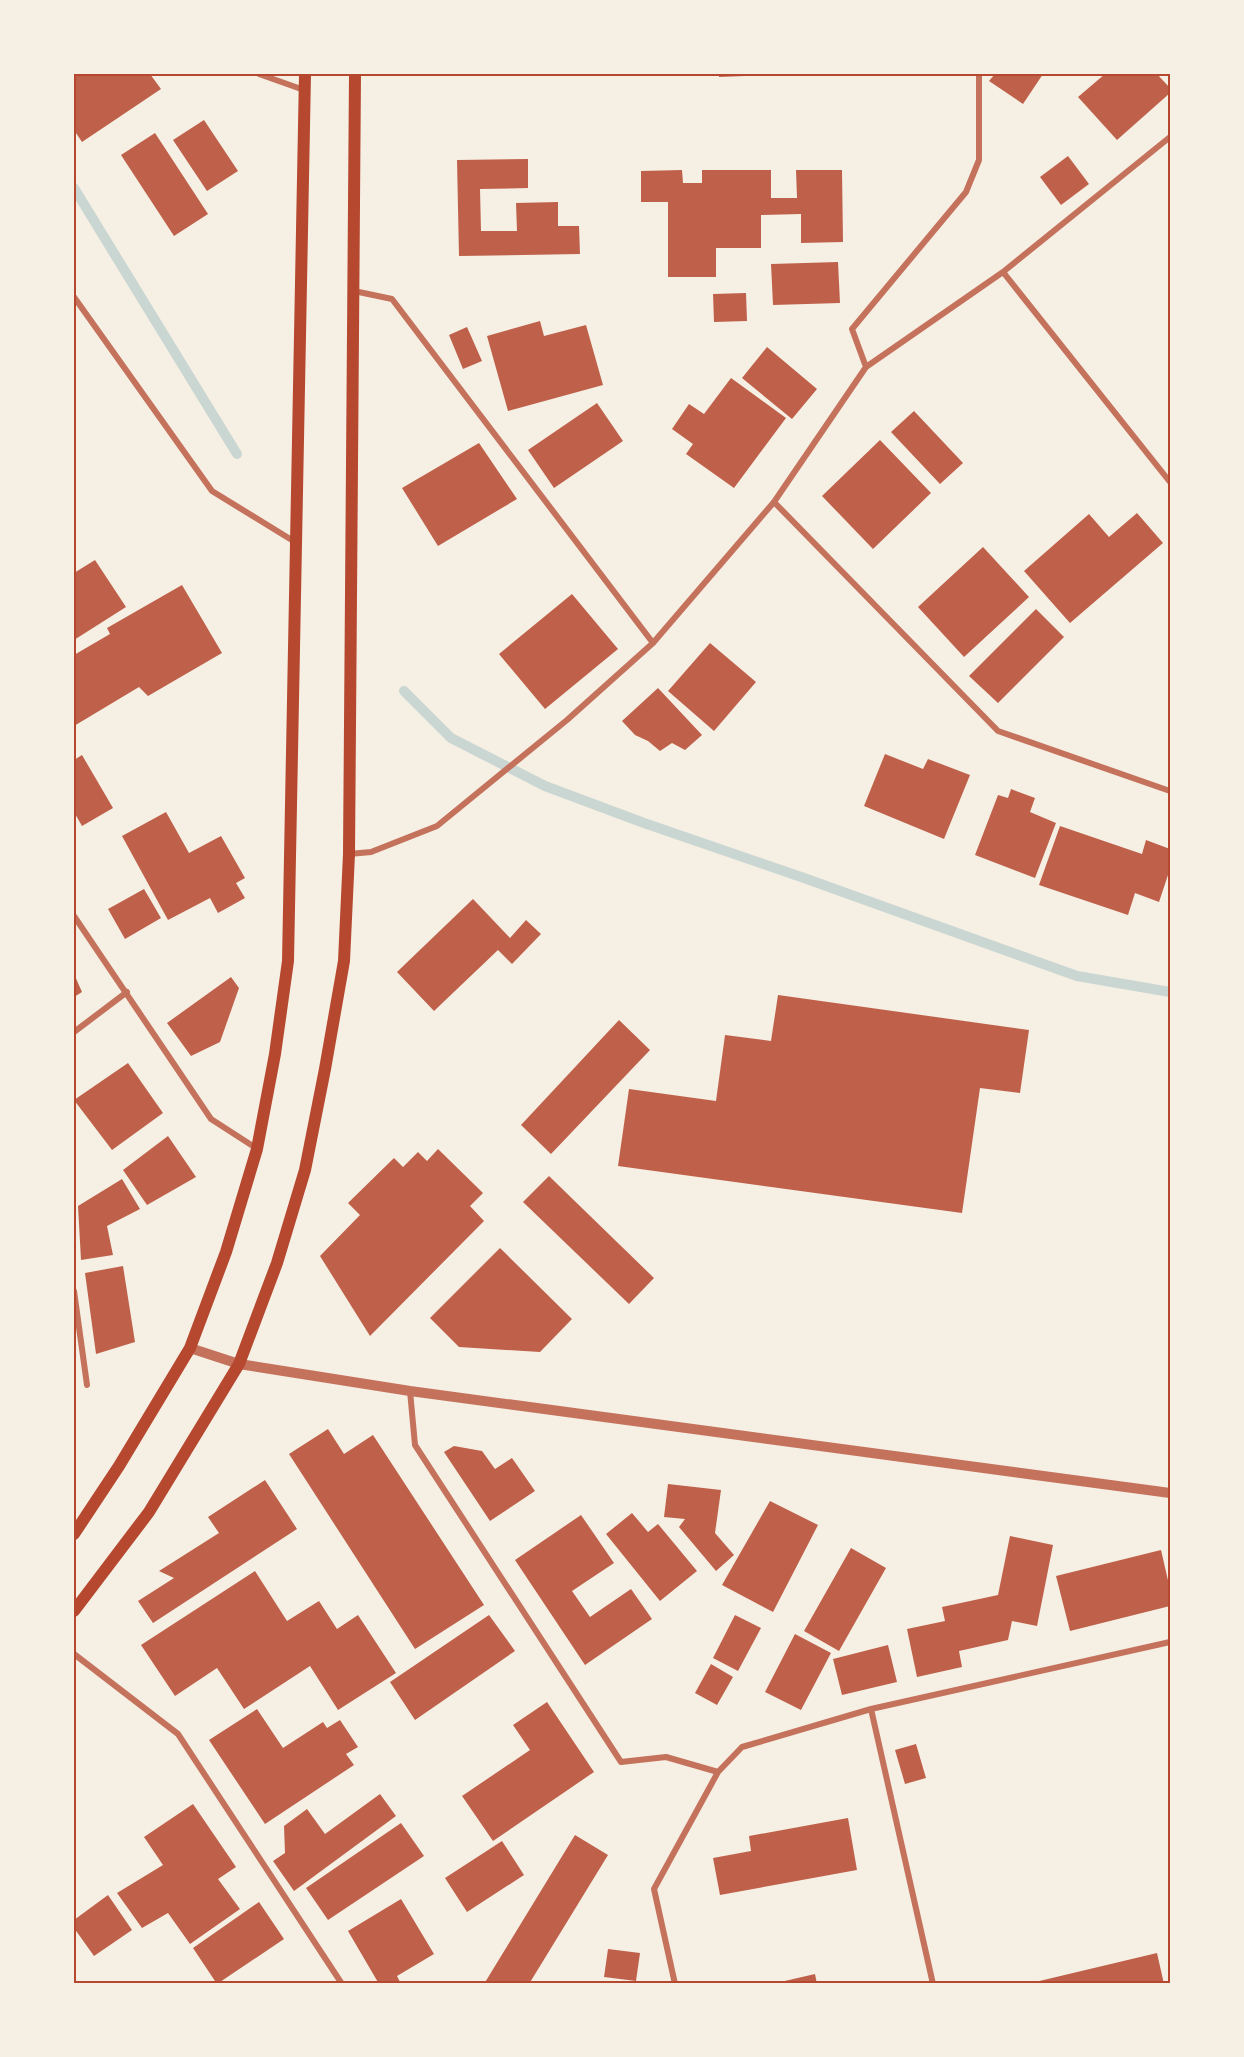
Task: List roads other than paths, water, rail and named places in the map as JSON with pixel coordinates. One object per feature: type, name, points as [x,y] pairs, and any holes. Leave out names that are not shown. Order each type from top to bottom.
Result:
[{"type":"main road","points":[[74,1534],[119,1466],[190,1348],[226,1252],[257,1149],[275,1054],[288,961],[304,74]]},
{"type":"main road","points":[[74,1611],[149,1512],[239,1364],[277,1263],[305,1170],[344,961],[349,854],[355,74]]},
{"type":"street","points":[[259,74],[304,90]]},
{"type":"street","points":[[866,368],[852,329],[966,192],[979,160],[979,74]]},
{"type":"street","points":[[349,854],[371,852],[437,826],[567,720],[653,643],[774,502],[866,368],[1003,272],[1170,136]]},
{"type":"street","points":[[1003,272],[1170,482]]},
{"type":"street","points":[[354,291],[392,299],[653,643]]},
{"type":"street","points":[[74,297],[212,491],[296,543]]},
{"type":"street","points":[[774,502],[998,730],[1170,790]]},
{"type":"street","points":[[74,916],[211,1119],[257,1149]]},
{"type":"street","points":[[74,1032],[127,992]]},
{"type":"street","points":[[74,1290],[87,1385]]},
{"type":"street","points":[[190,1348],[239,1364],[410,1391],[1170,1492]]},
{"type":"street","points":[[410,1391],[415,1445],[621,1762],[666,1758],[718,1772]]},
{"type":"street","points":[[675,1983],[654,1889],[718,1772],[742,1746],[871,1709],[1170,1642]]},
{"type":"street","points":[[74,1654],[178,1734],[342,1983]]},
{"type":"street","points":[[871,1709],[933,1983]]},
{"type":"waterway","points":[[74,188],[237,454]]},
{"type":"waterway","points":[[404,691],[451,738],[545,786],[1077,976],[1170,992]]}]
